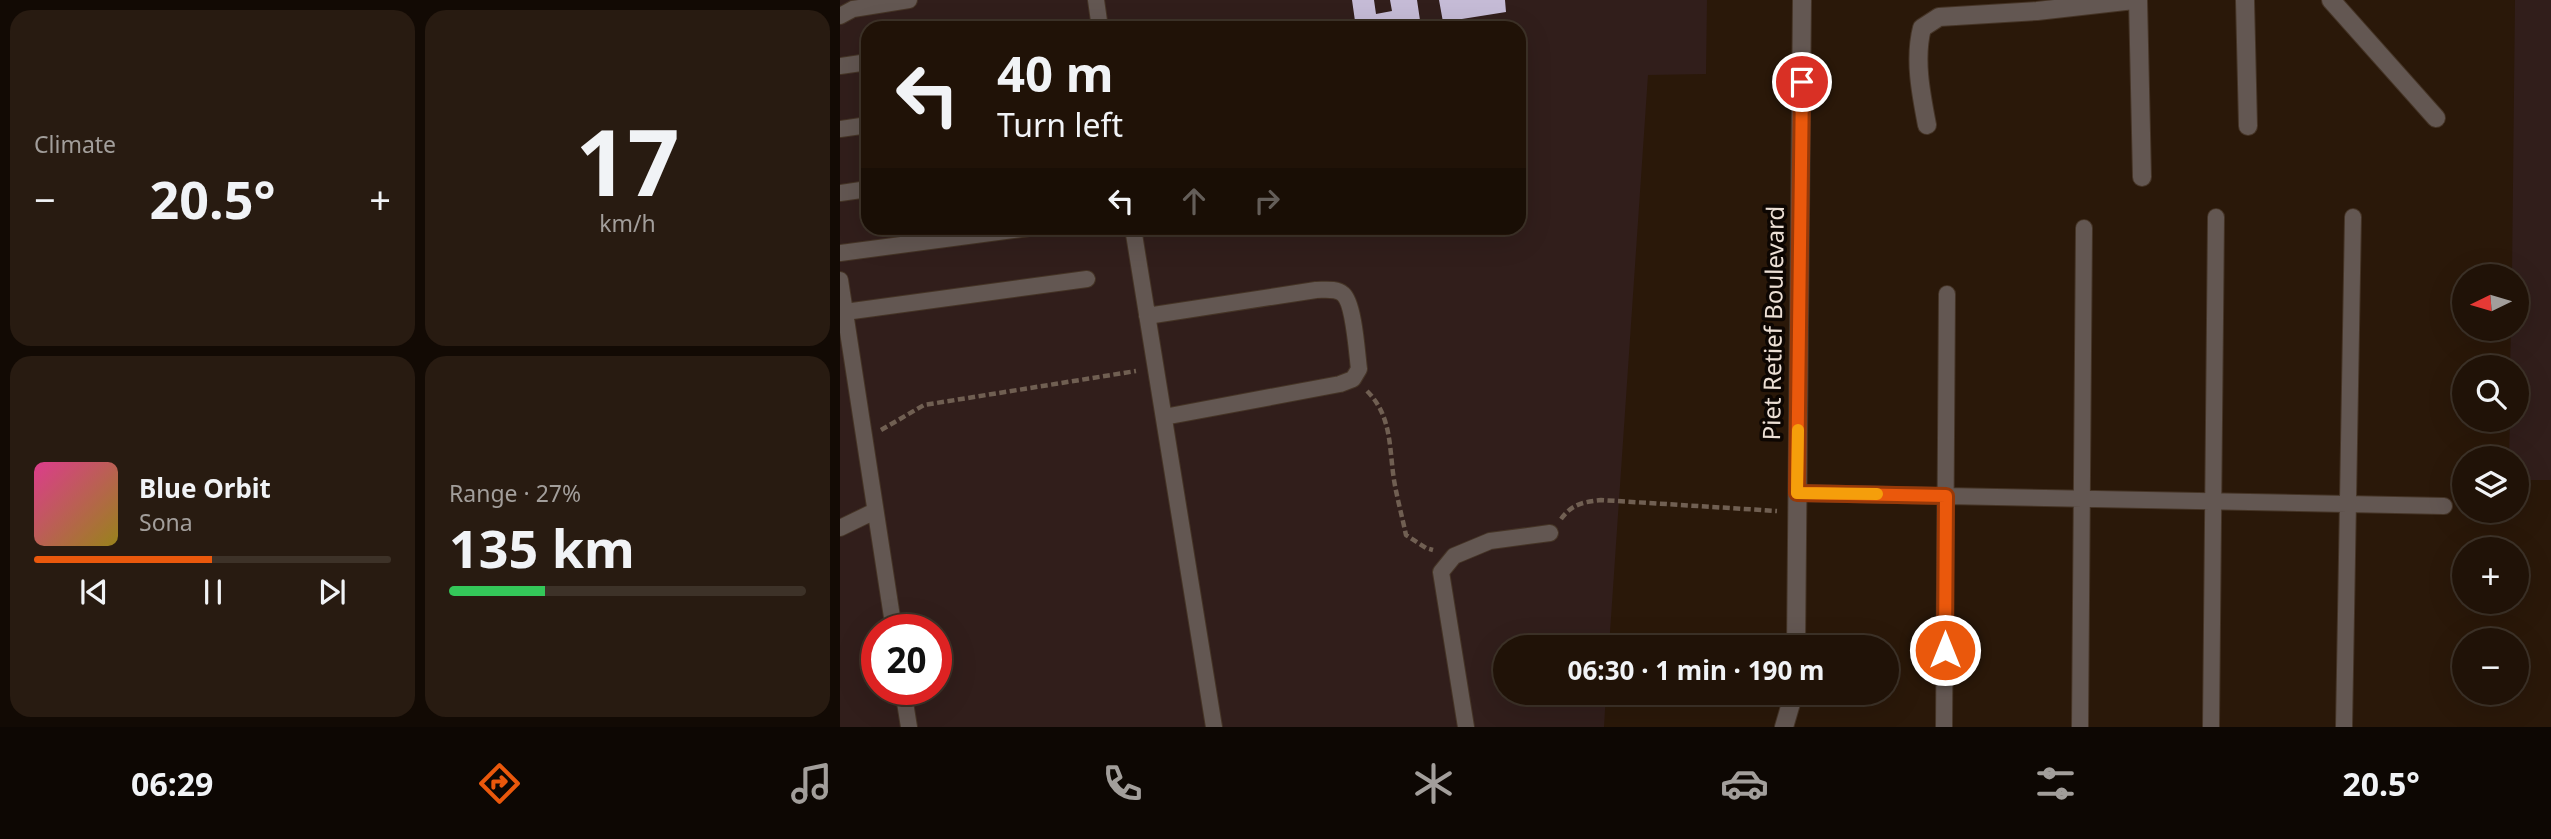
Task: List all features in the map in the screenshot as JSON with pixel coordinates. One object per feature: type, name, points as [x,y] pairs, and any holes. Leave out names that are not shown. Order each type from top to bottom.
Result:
[{"type":"street","name":"Piet Retief Boulevard","points":[[1796,635],[1802,0]]},
{"type":"street","points":[[1927,125],[1918,55],[1922,27],[1931,20],[2037,6],[2136,0],[2142,177]]},
{"type":"street","points":[[2245,0],[2248,126]]},
{"type":"street","points":[[2331,0],[2436,118]]},
{"type":"street","points":[[1784,727],[1791,705]]},
{"type":"street","points":[[1796,705],[1798,727]]},
{"type":"lane","points":[[840,16],[853,9],[909,0]]},
{"type":"lane","points":[[1096,0],[1099,21]]},
{"type":"lane","points":[[840,66],[861,63]]},
{"type":"lane","points":[[840,129],[861,126]]},
{"type":"lane","points":[[840,192],[861,190]]},
{"type":"lane","points":[[2211,727],[2216,217]]},
{"type":"lane","points":[[2344,727],[2353,217]]},
{"type":"lane","points":[[2080,727],[2084,228]]},
{"type":"lane","points":[[840,254],[979,235]]},
{"type":"lane","points":[[1134,235],[1214,727]]},
{"type":"lane","points":[[845,312],[1087,279]]},
{"type":"lane","points":[[840,280],[845,312],[844,337],[865,439],[891,614]]},
{"type":"lane","points":[[1147,316],[1332,289],[1343,293],[1349,303],[1359,369],[1353,379],[1340,384],[1164,417]]},
{"type":"lane","points":[[1944,727],[1947,294]]},
{"type":"lane","points":[[1797,493],[2444,506]]},
{"type":"lane","points":[[840,528],[875,511]]},
{"type":"lane","points":[[1466,727],[1441,572],[1454,556],[1490,541],[1550,533]]},
{"type":"lane","points":[[905,705],[909,727]]},
{"type":"path","points":[[865,439],[924,405],[1156,368]]},
{"type":"path","points":[[1353,379],[1378,402],[1391,437],[1394,479],[1406,535],[1426,548],[1454,556]]},
{"type":"path","points":[[1550,533],[1567,511],[1581,502],[1601,500],[1798,513]]},
{"type":"shaded area","points":[[840,0],[1707,0],[1706,74],[1648,75],[1610,635],[1493,635],[1493,705],[1605,705],[1604,727],[840,727]]},
{"type":"shaded area","points":[[2515,0],[2551,0],[2551,480],[2529,480],[2529,446],[2509,446],[2510,432],[2529,432],[2529,355],[2510,355],[2511,341],[2529,341],[2529,264],[2512,264]]},
{"type":"building","points":[[1352,0],[1374,0],[1376,14],[1392,11],[1390,0],[1417,0],[1420,21],[1355,21]]},
{"type":"building","points":[[1439,0],[1505,0],[1506,12],[1443,21]]},
{"type":"slow traffic","points":[[1798,430],[1797,493],[1877,494]]},
{"type":"route","points":[[1802,82],[1797,493],[1946,496],[1945,650]]}]
